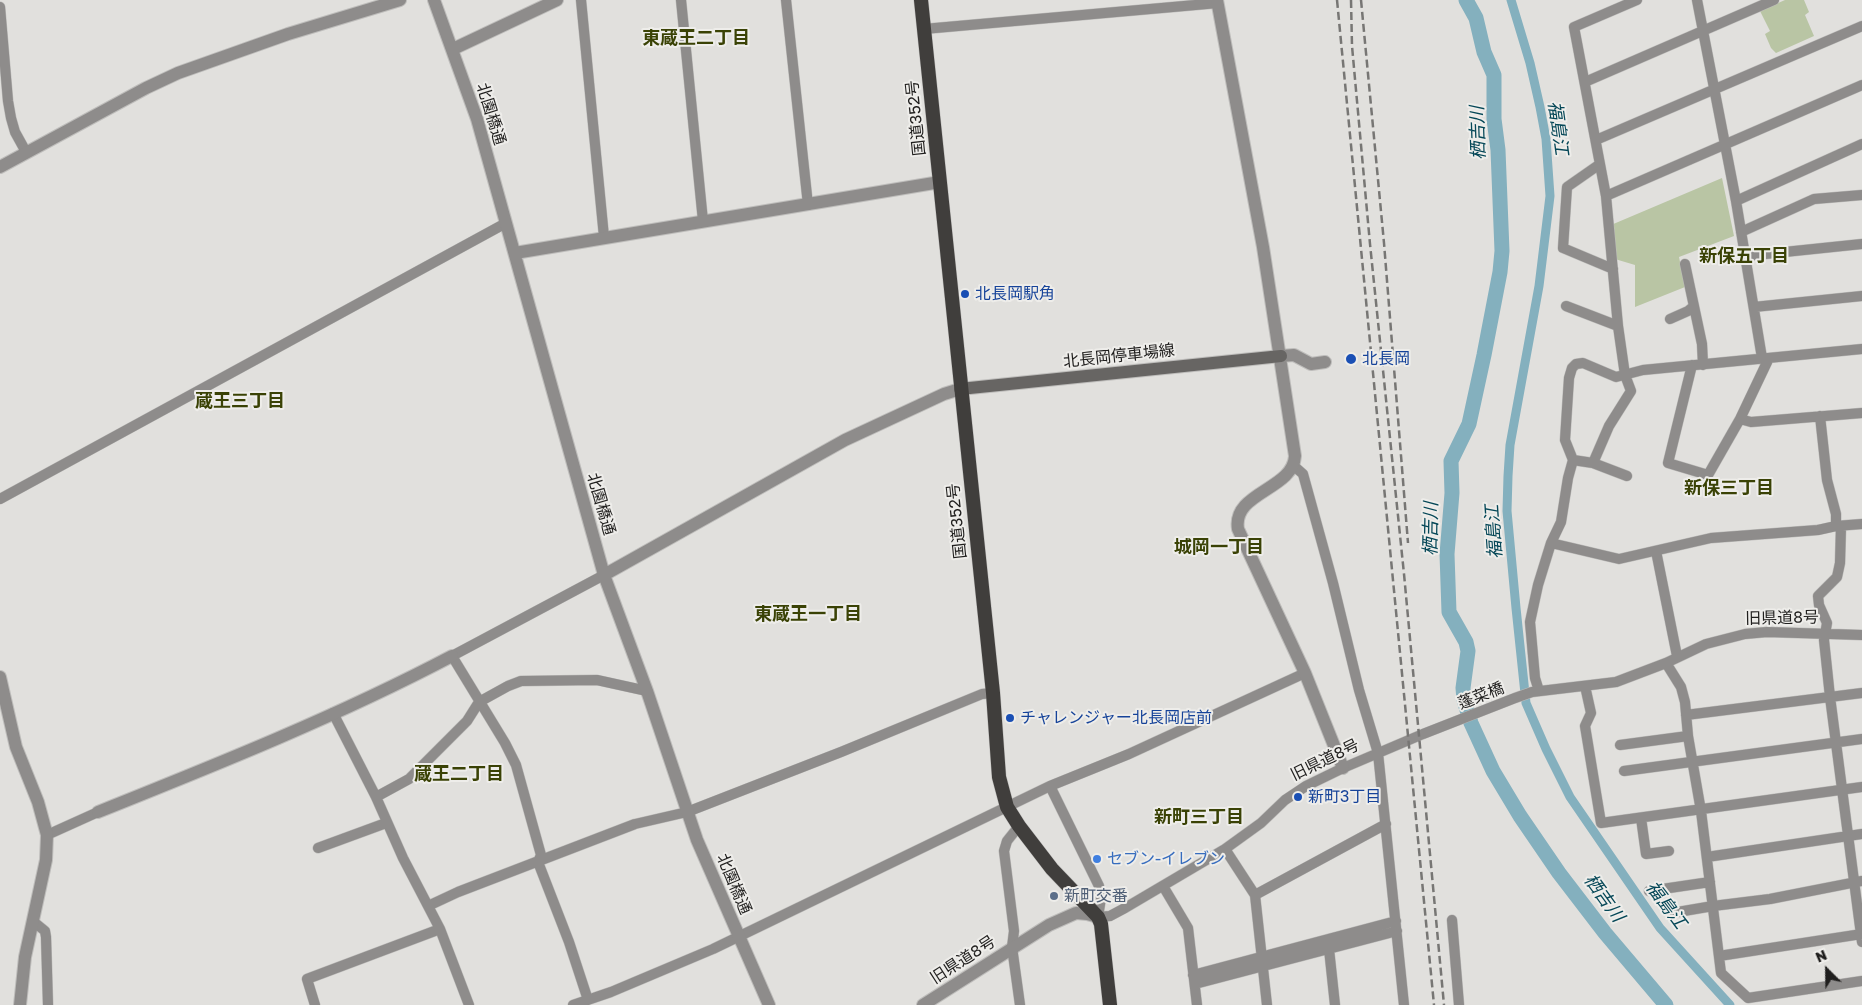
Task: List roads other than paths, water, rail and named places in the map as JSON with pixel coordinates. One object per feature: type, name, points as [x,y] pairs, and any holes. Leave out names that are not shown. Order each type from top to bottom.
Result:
[{"type":"highway","name":"国道352号","points":[[921,0],[993,693],[999,778],[1007,807],[1019,826],[1052,869],[1098,917]]},
{"type":"highway","points":[[1098,917],[1110,1005]]},
{"type":"main road","name":"北長岡停車場線","points":[[960,389],[1281,356]]},
{"type":"street","points":[[0,167],[146,88],[178,73],[288,34],[400,0]]},
{"type":"street","name":"北園橋通","points":[[434,0],[477,119],[604,574],[647,692],[697,840],[769,1005]]},
{"type":"street","points":[[453,49],[557,0]]},
{"type":"street","points":[[581,0],[604,237]]},
{"type":"street","points":[[681,0],[702,221]]},
{"type":"street","points":[[786,0],[808,205]]},
{"type":"street","points":[[1593,463],[1609,426],[1631,391],[1625,375],[1618,326],[1606,196],[1574,27],[1637,0]]},
{"type":"street","points":[[1692,365],[1668,463],[1708,475],[1740,419],[1766,358],[1754,307],[1736,201],[1697,0]]},
{"type":"street","points":[[1585,82],[1774,0]]},
{"type":"street","points":[[924,29],[1217,1],[1281,356],[1296,456],[1294,466],[1284,477],[1246,506],[1239,515],[1237,525],[1241,539],[1305,673],[1343,768]]},
{"type":"street","points":[[0,7],[8,102],[15,132],[26,152]]},
{"type":"street","points":[[1596,140],[1862,26]]},
{"type":"street","points":[[1606,196],[1862,86]]},
{"type":"street","points":[[1736,201],[1862,144]]},
{"type":"street","points":[[1600,164],[1567,186],[1563,248],[1613,269]]},
{"type":"street","points":[[515,252],[940,182]]},
{"type":"street","points":[[1741,232],[1814,199],[1862,196]]},
{"type":"street","points":[[0,499],[506,223]]},
{"type":"street","points":[[1746,256],[1862,244]]},
{"type":"street","points":[[1685,264],[1702,344],[1703,364]]},
{"type":"street","points":[[1754,307],[1862,296]]},
{"type":"street","points":[[1566,306],[1618,326]]},
{"type":"street","points":[[1670,319],[1688,311],[1694,306]]},
{"type":"street","points":[[1535,692],[1530,622],[1538,585],[1551,543],[1561,522],[1573,460],[1565,440],[1569,378],[1572,368],[1576,364],[1582,363],[1616,377],[1643,370],[1862,349]]},
{"type":"street","points":[[1281,356],[1294,354],[1311,364],[1325,362]]},
{"type":"street","points":[[47,835],[98,812],[223,762],[408,679],[604,574],[846,440],[944,394],[960,389]]},
{"type":"street","points":[[1740,419],[1751,422],[1862,413]]},
{"type":"street","points":[[1719,956],[1862,937],[1858,882],[1848,836],[1830,696],[1825,633],[1827,623],[1819,605],[1818,596],[1837,578],[1840,563],[1838,526],[1827,480],[1820,416]]},
{"type":"street","points":[[1573,460],[1593,463],[1627,476]]},
{"type":"street","points":[[1294,466],[1303,474],[1359,690],[1378,753],[1404,1005]]},
{"type":"street","points":[[1551,543],[1618,559],[1711,538],[1818,530],[1862,524]]},
{"type":"street","points":[[1656,551],[1677,656]]},
{"type":"street","name":"旧県道8号","points":[[1535,692],[1616,682],[1706,644],[1745,634],[1767,632],[1862,635]]},
{"type":"street","points":[[452,656],[505,743],[516,765],[541,855],[538,862],[569,942],[588,1000]]},
{"type":"street","points":[[1666,662],[1681,688],[1685,702],[1688,736],[1701,811],[1721,973],[1748,998],[1862,981]]},
{"type":"street","points":[[572,1005],[663,970],[739,936],[1050,786],[1130,754],[1305,673]]},
{"type":"street","points":[[0,677],[16,747],[38,802],[47,835],[46,860],[25,957],[20,1005]]},
{"type":"street","points":[[376,797],[409,779],[467,721],[479,702],[508,686],[521,681],[597,680],[647,692]]},
{"type":"street","points":[[1585,686],[1591,713],[1585,726],[1601,824],[1862,787]]},
{"type":"street","name":"蓬菜橋","points":[[1440,728],[1535,692]]},
{"type":"street","points":[[1686,715],[1862,692]]},
{"type":"street","points":[[428,906],[468,888],[635,824],[687,812],[982,694],[993,693]]},
{"type":"street","points":[[333,713],[440,929],[469,1005]]},
{"type":"street","name":"旧県道8号","points":[[923,1005],[1012,947],[1064,917],[1076,913],[1098,917],[1110,916],[1163,886],[1225,849],[1261,823],[1293,794],[1343,768],[1440,728]]},
{"type":"street","points":[[1620,745],[1688,736]]},
{"type":"street","points":[[1624,772],[1862,739]]},
{"type":"street","points":[[1050,786],[1098,886],[1101,898],[1098,917]]},
{"type":"street","points":[[1642,818],[1646,854],[1669,851]]},
{"type":"street","points":[[318,848],[386,823]]},
{"type":"street","points":[[1255,895],[1386,824]]},
{"type":"street","points":[[1019,826],[1007,841],[1004,851],[1014,931],[1012,947],[1020,1005]]},
{"type":"street","points":[[1707,857],[1862,834]]},
{"type":"street","points":[[1225,849],[1255,895],[1267,1005]]},
{"type":"street","points":[[1649,891],[1710,882]]},
{"type":"street","points":[[1672,913],[1770,899],[1858,882]]},
{"type":"street","points":[[1163,886],[1188,928],[1197,1005]]},
{"type":"street","points":[[1452,920],[1459,1005]]},
{"type":"street","points":[[34,922],[45,931],[48,1005]]},
{"type":"street","points":[[1262,962],[1329,949],[1396,926]]},
{"type":"street","points":[[1194,980],[1396,926]]},
{"type":"street","points":[[315,1005],[306,979],[440,929]]},
{"type":"street","points":[[1329,949],[1335,1005]]},
{"type":"waterway","name":"栖吉川","points":[[1466,0],[1476,18],[1484,52],[1494,75],[1494,119],[1498,150],[1502,251],[1500,272],[1469,424],[1451,461],[1452,493],[1447,554],[1449,612],[1466,642],[1468,651],[1463,688],[1464,700],[1471,723],[1493,771],[1520,816],[1559,873],[1605,933],[1666,1005]]},
{"type":"waterway","name":"福島江","points":[[1511,0],[1530,63],[1540,107],[1546,139],[1550,196],[1539,286],[1510,445],[1508,476],[1507,511],[1526,703],[1570,797],[1660,928],[1730,1005]]},
{"type":"railway","points":[[1337,0],[1434,1005]]},
{"type":"railway","points":[[1351,0],[1352,46],[1370,244],[1404,574],[1444,1005]]},
{"type":"railway","points":[[1361,0],[1384,243],[1408,543]]},
{"type":"place","name":"北長岡駅角","points":[[965,294]]},
{"type":"place","name":"北長岡","points":[[1351,359]]},
{"type":"place","name":"チャレンジャー北長岡店前","points":[[1010,718]]},
{"type":"place","name":"新町3丁目","points":[[1298,797]]},
{"type":"place","name":"セブン-イレブン","points":[[1097,859]]},
{"type":"place","name":"新町交番","points":[[1054,896]]},
{"type":"district","name":"東蔵王二丁目","points":[[696,38]]},
{"type":"district","name":"新保五丁目","points":[[1744,256]]},
{"type":"district","name":"蔵王三丁目","points":[[240,401]]},
{"type":"district","name":"新保三丁目","points":[[1729,488]]},
{"type":"district","name":"城岡一丁目","points":[[1219,547]]},
{"type":"district","name":"東蔵王一丁目","points":[[808,614]]},
{"type":"district","name":"蔵王二丁目","points":[[459,774]]},
{"type":"district","name":"新町三丁目","points":[[1199,817]]}]
